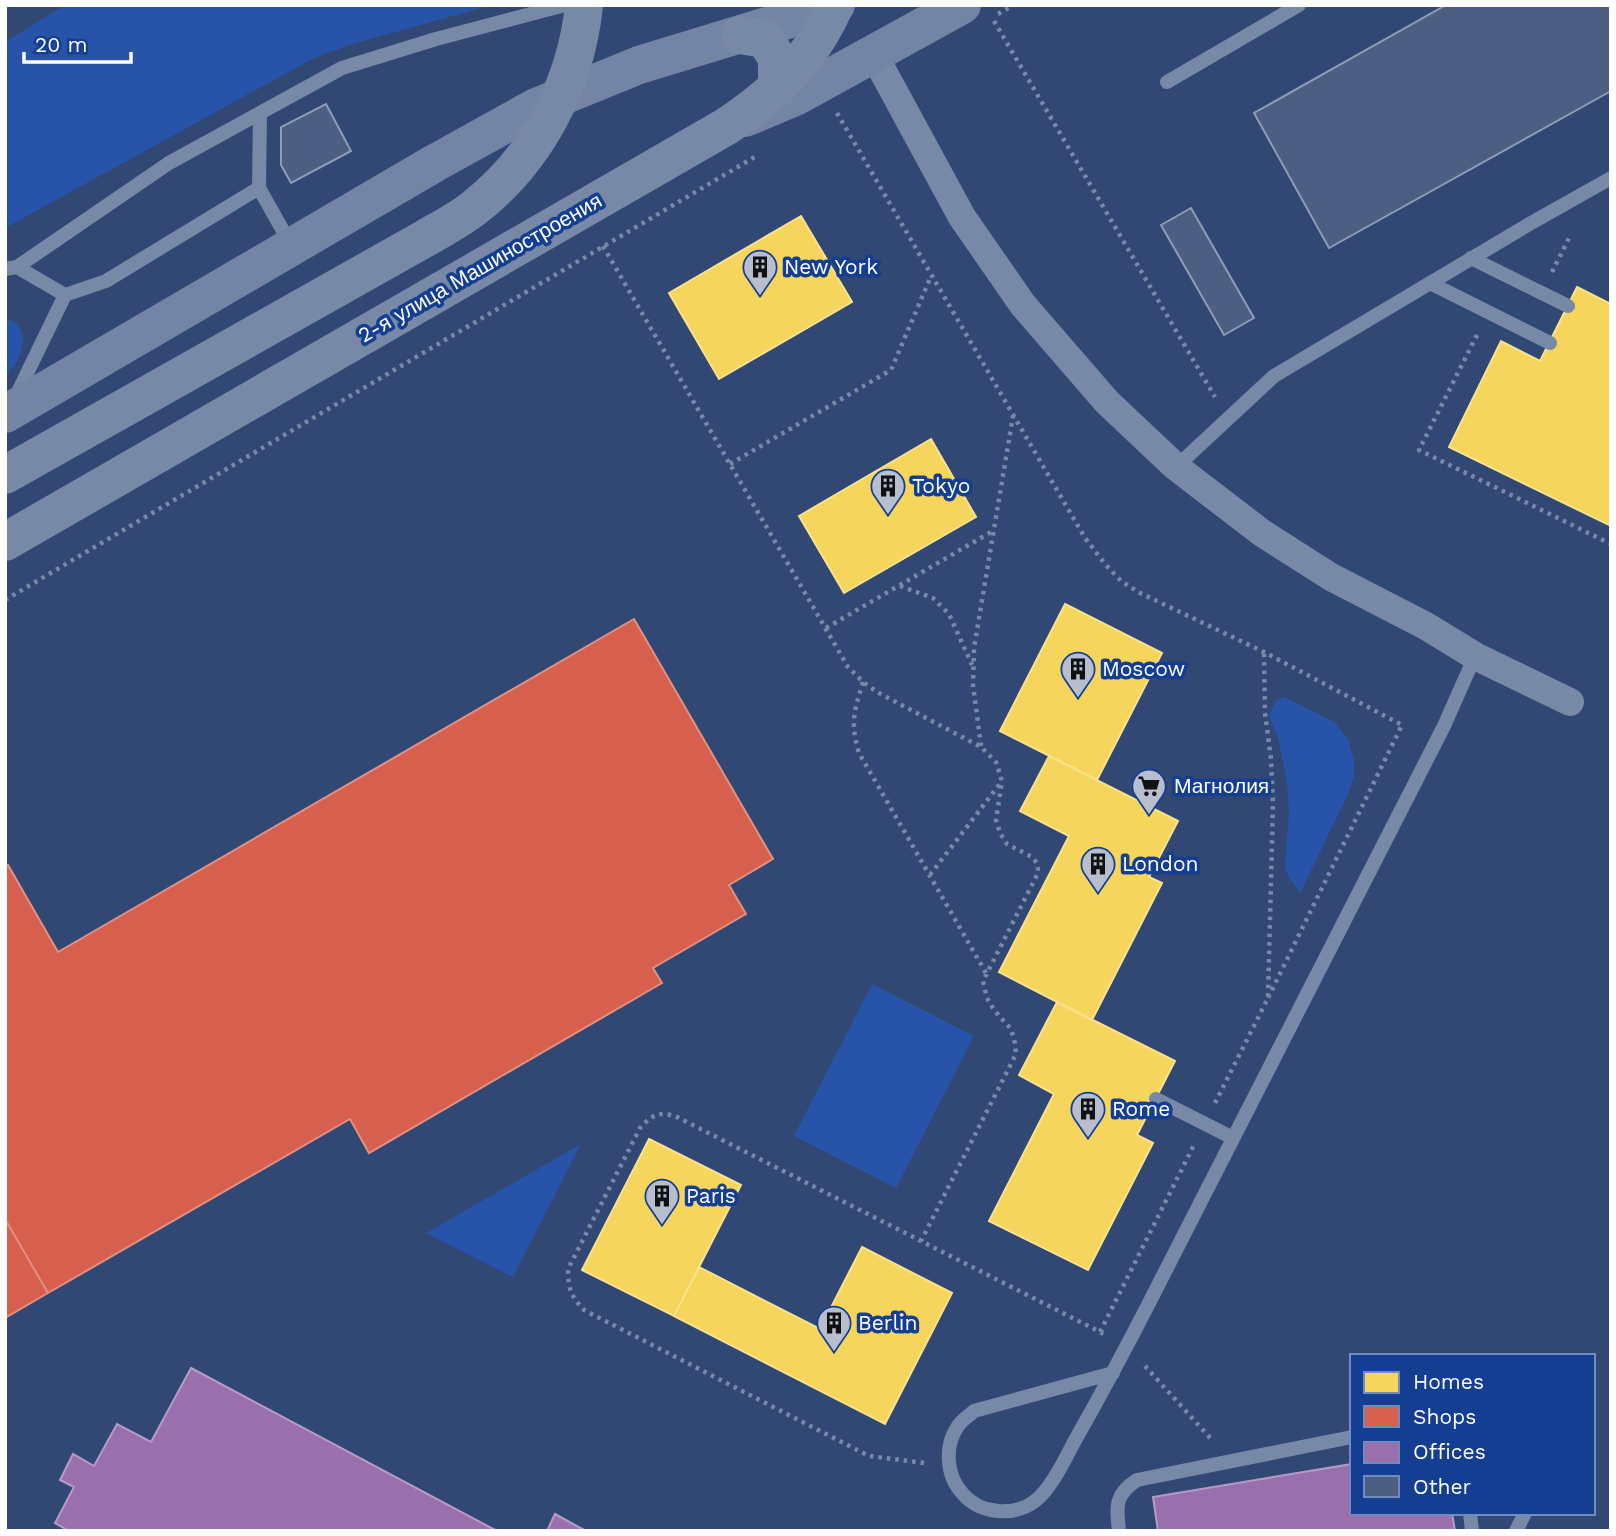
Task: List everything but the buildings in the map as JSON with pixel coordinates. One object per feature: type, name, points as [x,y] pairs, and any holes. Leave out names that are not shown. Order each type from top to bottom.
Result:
[{"type":"main road","points":[[5,475],[424,239],[474,208],[510,176],[536,142],[558,104],[572,65],[584,5]]},
{"type":"main road","points":[[7,413],[536,107],[639,65],[835,5]]},
{"type":"main road","points":[[727,126],[777,89],[822,33],[835,5]]},
{"type":"main road","name":"2-я улица Машиностроения","points":[[5,542],[727,126],[795,97],[874,55],[977,11]]},
{"type":"main road","points":[[740,35],[765,39],[777,58],[777,89]]},
{"type":"street","points":[[874,55],[962,217],[1023,305],[1107,402],[1176,467],[1262,533],[1331,578],[1426,626],[1475,656],[1570,702]]},
{"type":"lane","points":[[65,295],[11,268],[169,163],[342,68],[436,39],[565,5]]},
{"type":"lane","points":[[1167,82],[1299,5]]},
{"type":"lane","points":[[260,113],[259,188],[292,247]]},
{"type":"lane","points":[[1176,467],[1274,376],[1611,178]]},
{"type":"lane","points":[[7,413],[65,295],[106,281],[259,188]]},
{"type":"lane","points":[[1472,258],[1568,306]]},
{"type":"lane","points":[[1430,283],[1550,342]]},
{"type":"lane","points":[[1113,1373],[974,1411],[958,1426],[949,1448],[949,1467],[953,1479],[964,1495],[982,1508],[1013,1511],[1035,1501],[1052,1482],[1113,1373],[1127,1346],[1444,726],[1475,656]]},
{"type":"lane","points":[[1156,1099],[1233,1138]]},
{"type":"lane","points":[[1119,1531],[1118,1501],[1126,1488],[1137,1480],[1350,1437]]},
{"type":"lane","points":[[1516,1531],[1524,1515]]},
{"type":"path","points":[[977,11],[1228,419]]},
{"type":"path","points":[[835,109],[1085,538],[1105,564],[1121,581],[1140,593],[1264,652],[1402,725],[1100,1332]]},
{"type":"path","points":[[5,600],[765,150]]},
{"type":"path","points":[[603,246],[848,667],[877,692],[981,747],[996,762],[1002,781],[996,820],[1000,833],[1007,844],[1032,857],[1037,863],[1037,875],[983,981],[987,998],[1011,1029],[1016,1054],[920,1241]]},
{"type":"path","points":[[730,464],[891,370],[932,275]]},
{"type":"path","points":[[1488,312],[1419,450],[1611,544]]},
{"type":"path","points":[[981,747],[973,666],[977,624],[1013,415]]},
{"type":"path","points":[[825,628],[992,532]]},
{"type":"path","points":[[900,586],[933,598],[948,614],[973,666]]},
{"type":"path","points":[[1264,652],[1265,713],[1273,803],[1268,998]]},
{"type":"path","points":[[863,682],[853,716],[853,732],[859,753],[987,974]]},
{"type":"path","points":[[930,875],[1002,781]]},
{"type":"path","points":[[949,1467],[869,1456],[584,1310],[575,1301],[568,1286],[568,1269],[640,1128],[651,1117],[665,1113],[677,1116],[1127,1346]]},
{"type":"path","points":[[1157,1379],[1231,1461]]},
{"type":"shaded area","points":[[65,5],[492,5],[349,45],[312,59],[5,228],[5,42]]},
{"type":"shaded area","points":[[5,318],[18,324],[23,341],[16,363],[5,374]]},
{"type":"shaded area","points":[[1284,697],[1334,722],[1348,739],[1354,760],[1354,778],[1347,796],[1300,893],[1285,868],[1289,811],[1287,781],[1278,738],[1269,715],[1277,700]]},
{"type":"shaded area","points":[[872,984],[974,1036],[896,1188],[794,1136]]},
{"type":"shaded area","points":[[581,1144],[513,1277],[426,1233]]},
{"type":"place","name":"New York","points":[[760,297]]},
{"type":"place","name":"Tokyo","points":[[888,516]]},
{"type":"place","name":"Moscow","points":[[1078,699]]},
{"type":"place","name":"Магнолия","points":[[1149,816]]},
{"type":"place","name":"London","points":[[1098,894]]},
{"type":"place","name":"Rome","points":[[1088,1139]]},
{"type":"place","name":"Paris","points":[[662,1226]]},
{"type":"place","name":"Berlin","points":[[834,1353]]}]
